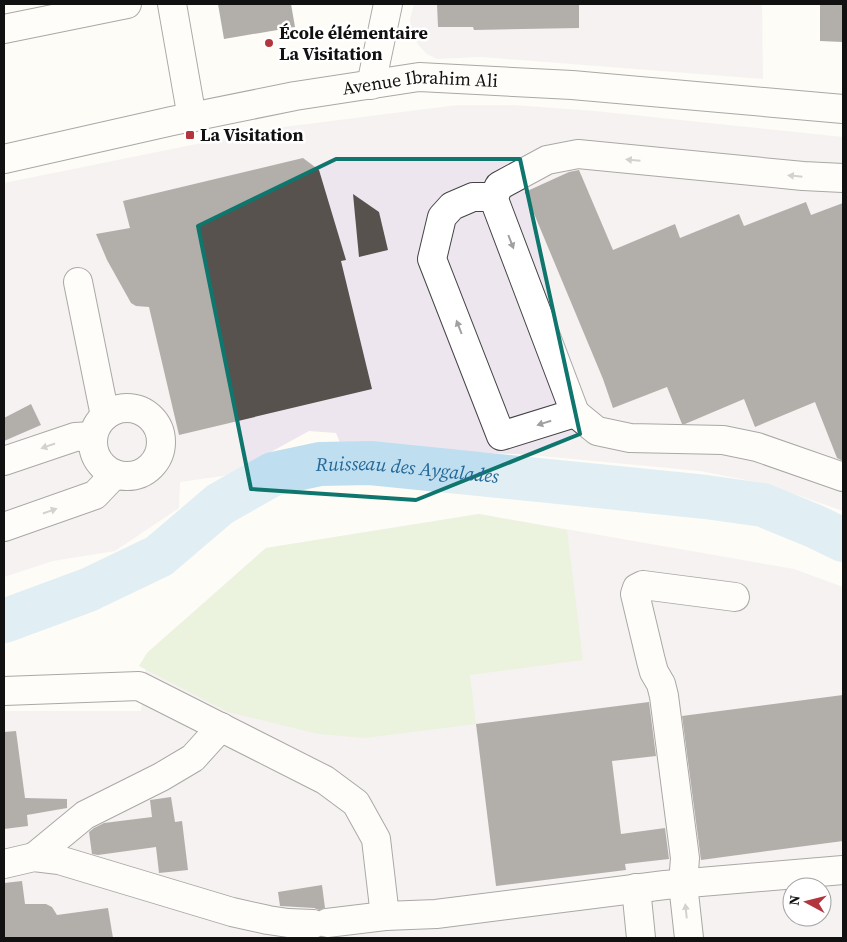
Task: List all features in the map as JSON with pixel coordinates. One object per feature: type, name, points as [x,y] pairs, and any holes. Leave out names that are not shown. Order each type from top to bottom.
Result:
[{"type":"street","points":[[4,29],[127,4]]},
{"type":"street","points":[[172,4],[192,118]]},
{"type":"street","points":[[371,85],[388,4]]},
{"type":"street","name":"Avenue Ibrahim Ali","points":[[4,159],[295,96],[420,77],[572,85],[843,109]]},
{"type":"street","points":[[843,178],[802,176],[578,154],[547,160],[499,186],[494,197],[576,413],[597,431],[630,438],[723,440],[757,447],[843,477]]},
{"type":"street","points":[[494,197],[473,197],[452,206],[442,217],[432,259],[501,436],[576,413]]},
{"type":"street","points":[[4,461],[75,437],[99,426],[115,410],[121,408],[138,410],[148,415],[156,424],[160,435],[160,447],[156,458],[149,467],[139,474],[127,476],[107,470],[95,455],[93,445],[99,426],[78,282]]},
{"type":"street","points":[[4,527],[95,495],[116,474]]},
{"type":"street","points":[[689,938],[683,884],[685,858],[664,696],[662,684],[654,672],[650,661],[635,594],[637,588],[643,585],[736,597]]},
{"type":"street","points":[[4,691],[139,686],[325,780],[356,803],[376,838],[385,916]]},
{"type":"street","points":[[34,857],[85,815],[161,777],[193,758],[221,727]]},
{"type":"street","points":[[4,864],[34,857],[59,860],[223,909],[288,923],[320,923],[385,916],[436,914],[636,888],[843,870]]},
{"type":"street","points":[[636,888],[642,938]]},
{"type":"highlighted area","points":[[336,159],[520,159],[580,434],[416,500],[251,489],[198,226]]},
{"type":"shaded area","points":[[414,4],[762,4],[763,79],[481,57],[437,59],[427,54],[414,39],[410,19]]},
{"type":"shaded area","points":[[457,105],[513,105],[595,111],[843,137],[843,511],[766,484],[700,471],[531,455],[436,450],[343,450],[336,433],[309,431],[229,475],[180,482],[179,508],[115,551],[53,561],[4,577],[4,183],[276,128]]},
{"type":"shaded area","points":[[479,514],[794,569],[843,587],[843,938],[4,938],[4,711],[141,711],[147,653],[266,548]]},
{"type":"green space","points":[[479,514],[567,530],[583,660],[470,675],[476,724],[365,738],[318,734],[228,712],[139,666],[147,653],[266,548]]},
{"type":"building","points":[[218,4],[291,4],[295,27],[224,39]]},
{"type":"building","points":[[437,4],[579,4],[579,28],[474,30],[473,27],[438,27]]},
{"type":"building","points":[[820,4],[843,4],[843,42],[820,41]]},
{"type":"building","points":[[303,158],[319,170],[346,260],[341,261],[372,389],[179,435],[149,307],[136,306],[131,303],[107,260],[96,234],[130,228],[123,201]]},
{"type":"building","points":[[579,170],[613,250],[675,224],[680,238],[739,214],[744,226],[806,202],[811,215],[843,203],[843,461],[837,458],[815,402],[755,427],[744,399],[682,424],[667,387],[613,408],[603,379],[525,192],[569,172]]},
{"type":"building","points":[[353,194],[379,212],[388,250],[359,257]]},
{"type":"building","points":[[31,404],[41,425],[4,441],[4,418]]},
{"type":"building","points":[[843,695],[843,841],[701,860],[682,716]]},
{"type":"building","points":[[649,702],[656,756],[612,761],[621,834],[665,828],[669,859],[625,864],[626,870],[496,886],[476,724]]},
{"type":"building","points":[[16,731],[25,798],[67,799],[67,808],[27,815],[28,826],[4,829],[4,732]]},
{"type":"building","points":[[171,797],[175,822],[182,821],[188,870],[159,873],[156,847],[98,855],[92,854],[89,832],[94,828],[104,823],[152,817],[150,800]]},
{"type":"building","points":[[22,881],[25,904],[46,904],[52,907],[57,915],[108,908],[113,938],[4,938],[4,883]]},
{"type":"building","points":[[322,885],[325,908],[319,910],[280,906],[278,892]]},
{"type":"waterway","name":"Ruisseau des Aygalades","points":[[4,621],[88,590],[159,556],[220,504],[273,474],[320,464],[370,463],[706,497],[763,505],[843,540]]},
{"type":"place","name":"École élémentaire La Visitation","points":[[269,43]]},
{"type":"place","name":"La Visitation","points":[[190,135]]}]
